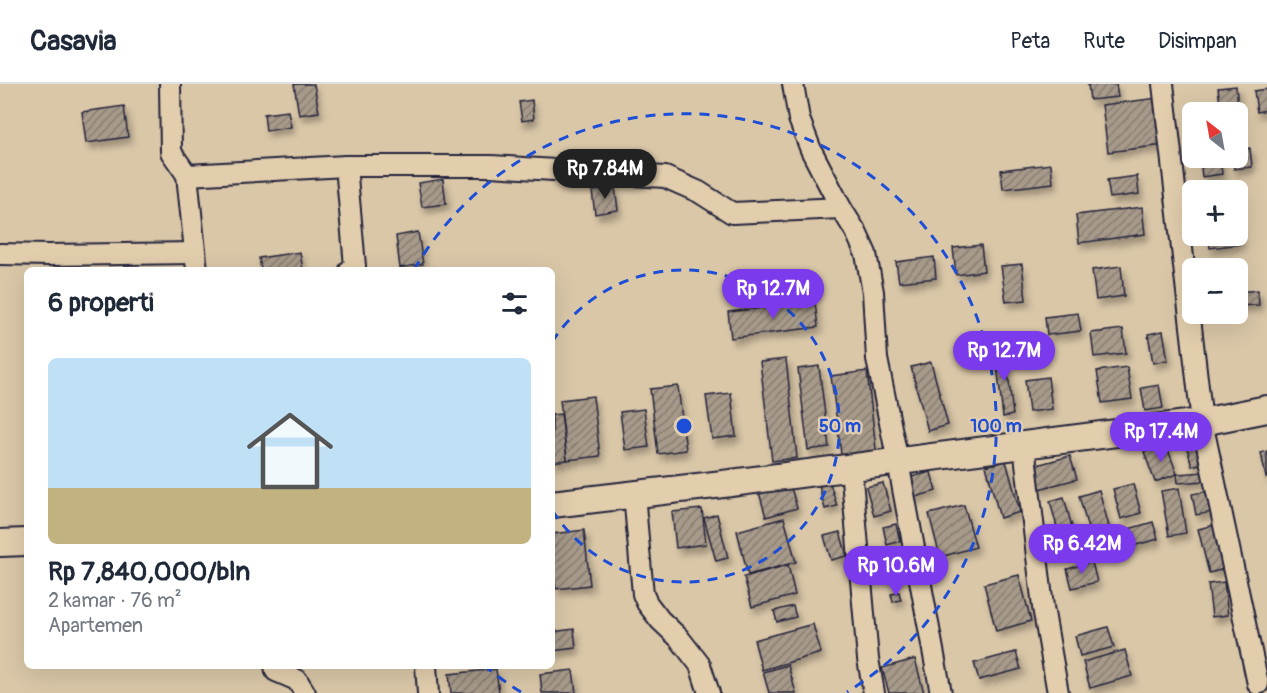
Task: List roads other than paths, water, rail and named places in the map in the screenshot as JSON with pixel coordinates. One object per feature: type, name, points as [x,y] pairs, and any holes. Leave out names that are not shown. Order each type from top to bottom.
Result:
[{"type":"street","points":[[0,254],[196,262],[187,176],[171,152],[170,84]]},
{"type":"street","points":[[793,84],[799,119],[811,150],[866,254],[873,292],[877,359],[941,693]]},
{"type":"street","points":[[1163,84],[1202,422],[1258,684]]},
{"type":"street","points":[[187,176],[346,166],[491,166],[664,177],[699,192],[732,213],[841,208]]},
{"type":"street","points":[[346,166],[354,267]]},
{"type":"street","points":[[555,504],[1024,446],[1202,422],[1267,409]]},
{"type":"street","points":[[1024,446],[1044,607],[1058,693]]},
{"type":"street","points":[[851,468],[868,659],[874,693]]},
{"type":"street","points":[[634,494],[643,594],[660,620],[679,638],[700,665],[709,693]]},
{"type":"street","points":[[0,543],[24,542]]},
{"type":"street","points":[[276,669],[297,680],[305,693]]},
{"type":"street","points":[[426,669],[428,693]]}]
